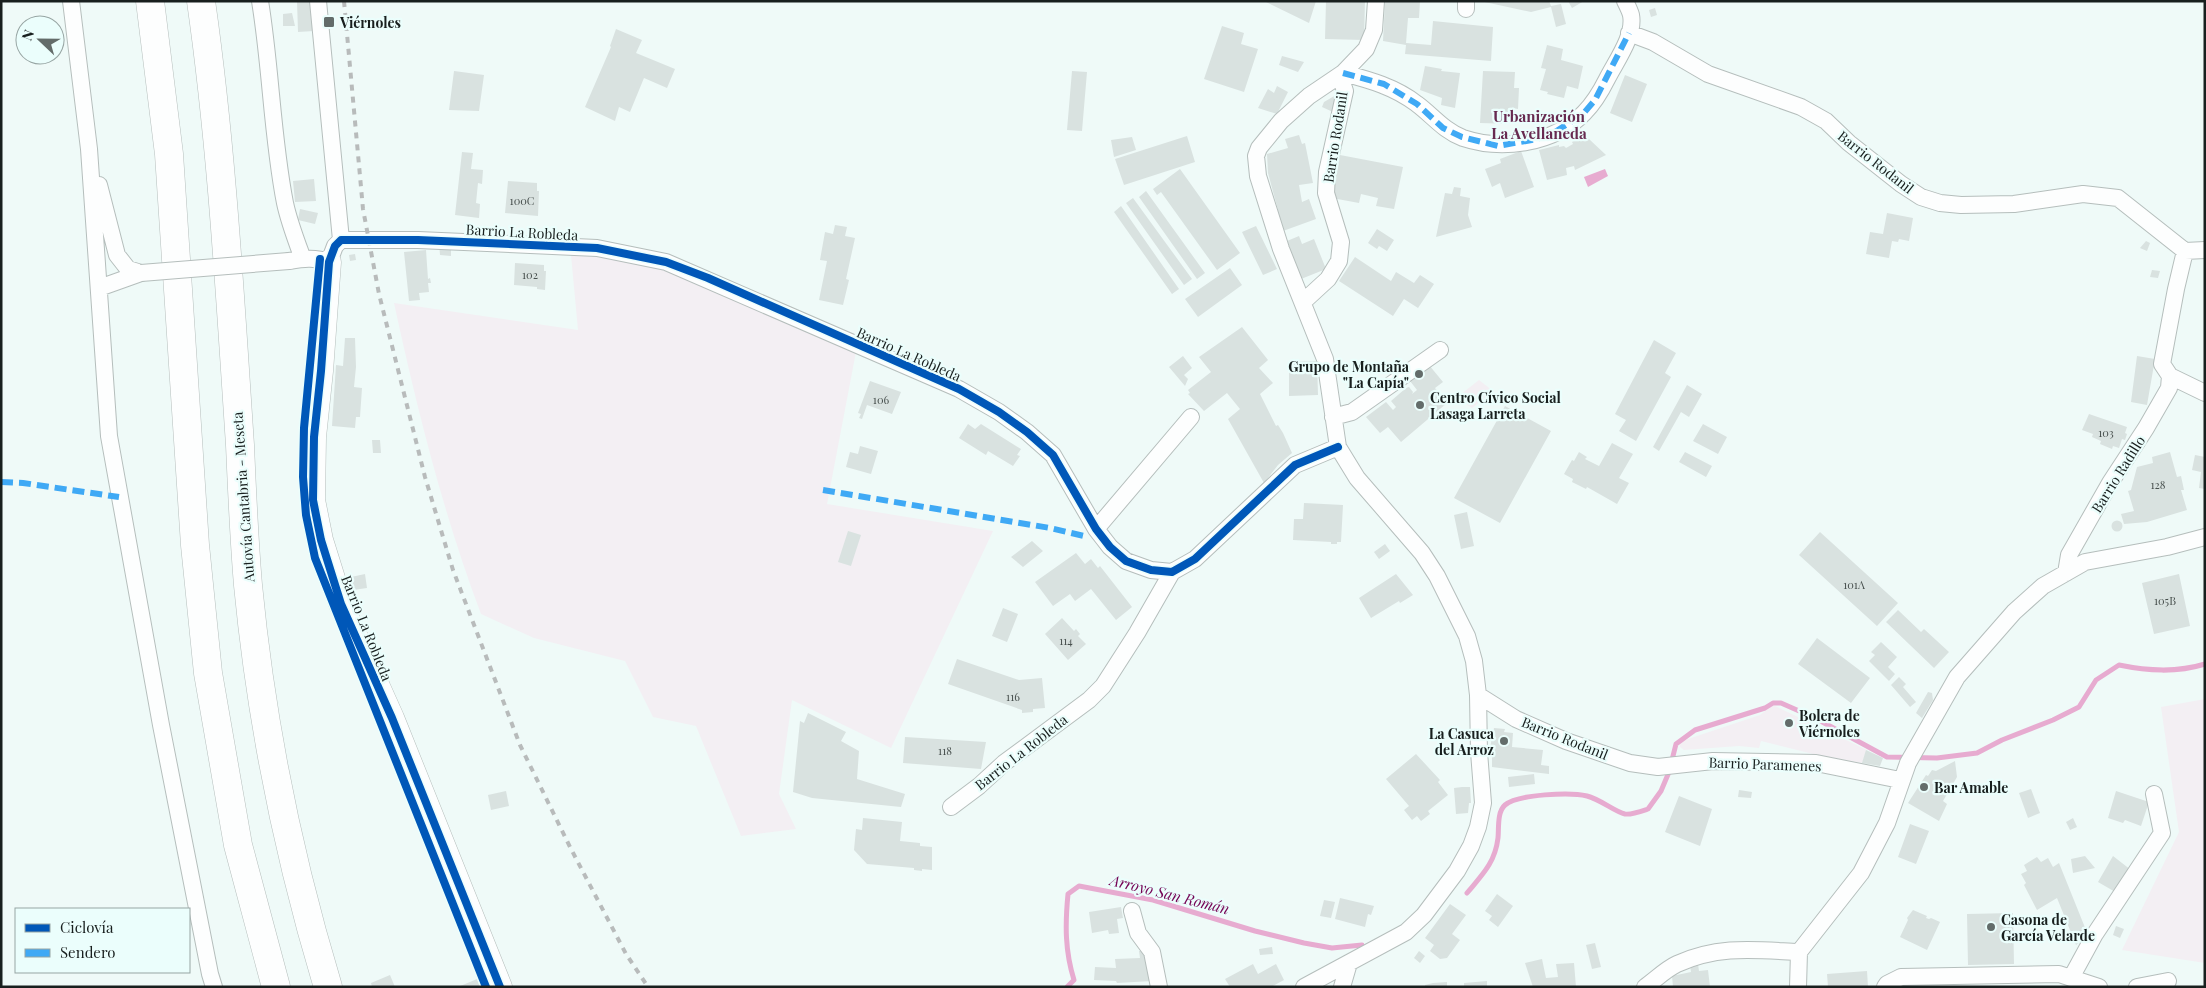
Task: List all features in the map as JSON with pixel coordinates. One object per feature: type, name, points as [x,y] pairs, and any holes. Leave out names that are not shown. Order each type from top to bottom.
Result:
[{"type":"highway","points":[[150,1],[169,154],[195,545],[208,673],[238,845],[276,987]]},
{"type":"highway","name":"Autovía Cantabria - Meseta","points":[[201,1],[219,162],[246,555],[259,678],[284,818],[306,910],[328,987]]},
{"type":"street","points":[[71,1],[89,149],[109,436],[162,734],[214,987]]},
{"type":"street","points":[[260,1],[268,48],[276,140],[296,260]]},
{"type":"street","points":[[318,1],[341,240]]},
{"type":"street","points":[[1304,987],[1406,932],[1424,915],[1457,871],[1471,846],[1478,827],[1483,804],[1479,752],[1478,695],[1474,661],[1467,636],[1437,576],[1422,553],[1357,478],[1338,447],[1325,359],[1281,249],[1258,176],[1256,156],[1262,143],[1281,120],[1309,96],[1342,74],[1366,49],[1374,30],[1376,1]]},
{"type":"street","name":"Barrio Rodanil","points":[[1302,302],[1328,279],[1339,261],[1341,242],[1326,193],[1327,172],[1345,91],[1342,74],[1384,84],[1417,104],[1443,128],[1462,138],[1498,146],[1538,139],[1552,134],[1583,114],[1595,100],[1629,33],[1631,15],[1625,1]]},
{"type":"street","name":"Barrio Rodanil","points":[[1629,33],[1653,42],[1708,74],[1802,107],[1826,121],[1857,149],[1901,184],[1921,197],[1940,203],[1961,205],[2014,204],[2084,194],[2118,198],[2186,251]]},
{"type":"street","points":[[89,149],[118,255],[128,269],[141,273]]},
{"type":"street","name":"Barrio La Robleda","points":[[500,987],[392,718],[342,604],[321,540],[313,500],[314,437],[322,362],[329,262],[334,246],[341,240],[428,240],[596,248],[666,262],[958,389],[999,412],[1054,455],[1096,529],[1110,548],[1126,561],[1151,570],[1172,572],[1137,633],[1103,686],[1089,700],[1004,763],[979,786],[951,807]]},
{"type":"street","points":[[2205,250],[2186,251],[2176,289],[2162,364],[2170,376],[2205,393]]},
{"type":"street","points":[[99,288],[141,273],[296,260],[320,259],[329,262]]},
{"type":"street","points":[[1333,417],[1352,412],[1440,350]]},
{"type":"street","name":"Barrio Radillo","points":[[2066,573],[2069,554],[2110,483],[2146,428],[2169,388],[2170,376]]},
{"type":"street","points":[[1096,529],[1192,418]]},
{"type":"street","points":[[1172,572],[1195,560],[1295,465],[1338,447]]},
{"type":"street","points":[[1798,987],[1799,952],[1860,873],[1887,823],[1900,780],[1908,762],[1956,677],[2014,612],[2043,586],[2086,562],[2168,547],[2205,537]]},
{"type":"street","name":"Barrio Rodanil","points":[[1478,695],[1516,719],[1566,741],[1630,763],[1658,767]]},
{"type":"street","name":"Barrio Paramenes","points":[[1658,767],[1713,761],[1816,763],[1900,780]]},
{"type":"street","points":[[2071,978],[2095,934],[2162,833],[2154,794]]},
{"type":"street","points":[[1132,911],[1138,933],[1152,952],[1158,987]]},
{"type":"street","points":[[1645,987],[1675,965],[1709,953],[1730,949],[1799,952]]},
{"type":"street","points":[[1342,987],[1349,963]]},
{"type":"street","points":[[1885,987],[1901,977],[2059,974],[2099,987]]},
{"type":"street","points":[[2137,987],[2168,981]]},
{"type":"shaded area","points":[[1605,169],[1608,176],[1588,187],[1584,177]]},
{"type":"shaded area","points":[[571,255],[666,262],[859,336],[827,504],[993,531],[891,748],[792,700],[779,794],[796,829],[741,836],[696,726],[653,717],[625,661],[534,638],[481,614],[467,576],[432,460],[394,303],[578,330]]},
{"type":"shaded area","points":[[1479,380],[1493,391],[1472,408],[1456,398]]},
{"type":"shaded area","points":[[2205,699],[2205,963],[2122,950],[2179,832],[2161,707]]},
{"type":"shaded area","name":"Bolera de Viérnoles","points":[[1773,705],[1867,750],[1862,763],[1817,755],[1761,741],[1759,748],[1739,746],[1684,750],[1680,747],[1680,744],[1685,740],[1760,715]]},
{"type":"building","points":[[297,1],[313,1],[314,31],[298,32]]},
{"type":"building","points":[[1264,1],[1316,1],[1309,23]]},
{"type":"building","points":[[1326,1],[1365,1],[1364,40],[1325,39]]},
{"type":"building","points":[[1385,1],[1420,1],[1419,18],[1408,18],[1406,43],[1431,45],[1433,21],[1493,27],[1491,61],[1405,54],[1406,45],[1383,41]]},
{"type":"building","points":[[1480,1],[1549,1],[1551,6],[1561,4],[1566,24],[1556,27],[1551,7],[1531,12]]},
{"type":"building","points":[[1568,1],[1584,1],[1572,8]]},
{"type":"building","points":[[1655,8],[1657,15],[1651,17],[1649,10]]},
{"type":"building","points":[[292,13],[295,26],[283,26],[283,14]]},
{"type":"building","points":[[1222,26],[1244,33],[1241,44],[1258,49],[1244,92],[1204,79]]},
{"type":"building","points":[[616,29],[642,40],[636,53],[675,69],[667,88],[644,78],[630,112],[619,107],[615,121],[585,107],[611,47]]},
{"type":"building","points":[[1547,45],[1563,49],[1561,60],[1583,66],[1578,89],[1567,86],[1564,98],[1547,94],[1548,92],[1540,90],[1546,69],[1541,68]]},
{"type":"building","points":[[1282,56],[1304,62],[1298,72],[1279,65]]},
{"type":"building","points":[[1425,66],[1442,69],[1441,71],[1460,73],[1455,108],[1441,105],[1442,98],[1420,90]]},
{"type":"building","points":[[454,71],[484,75],[479,111],[449,110]]},
{"type":"building","points":[[1072,71],[1087,72],[1082,131],[1067,130]]},
{"type":"building","points":[[1483,71],[1515,72],[1514,88],[1519,88],[1518,109],[1513,108],[1513,124],[1480,123]]},
{"type":"building","points":[[1625,75],[1647,84],[1632,122],[1610,113]]},
{"type":"building","points":[[1277,86],[1288,92],[1277,114],[1258,108],[1268,89],[1274,93]]},
{"type":"building","points":[[1336,95],[1333,112],[1322,107],[1324,102]]},
{"type":"building","points":[[1587,134],[1589,139],[1606,155],[1575,170],[1574,166],[1566,168],[1567,175],[1547,180],[1539,150],[1559,145],[1559,147],[1564,146],[1566,148],[1573,144],[1572,142]]},
{"type":"building","points":[[1299,135],[1302,144],[1305,143],[1313,183],[1299,185],[1302,202],[1309,199],[1316,219],[1283,231],[1276,211],[1278,210],[1268,173],[1267,154],[1288,148],[1285,139]]},
{"type":"building","points":[[1187,136],[1195,162],[1124,185],[1115,159]]},
{"type":"building","points":[[1132,137],[1136,150],[1114,157],[1111,140]]},
{"type":"building","points":[[1521,151],[1534,187],[1505,198],[1500,183],[1492,187],[1485,169],[1501,163],[1500,159]]},
{"type":"building","points":[[462,152],[473,153],[471,169],[483,170],[482,184],[478,183],[476,203],[480,204],[479,218],[455,215]]},
{"type":"building","points":[[1340,155],[1403,167],[1394,209],[1376,206],[1378,198],[1361,194],[1359,203],[1332,198]]},
{"type":"building","points":[[1180,169],[1240,253],[1217,270],[1161,192],[1157,195],[1153,189]]},
{"type":"building","points":[[314,179],[316,201],[295,202],[293,181]]},
{"type":"building","points":[[508,181],[537,183],[537,191],[539,191],[538,216],[505,213]]},
{"type":"building","points":[[1454,187],[1461,188],[1460,196],[1470,198],[1468,215],[1472,227],[1436,237],[1445,193],[1452,194]]},
{"type":"building","points":[[1146,191],[1205,273],[1197,279],[1139,197]]},
{"type":"building","points":[[1133,198],[1192,279],[1184,285],[1126,203]]},
{"type":"building","points":[[1121,206],[1179,289],[1172,294],[1114,212]]},
{"type":"building","points":[[300,209],[318,213],[315,224],[298,220]]},
{"type":"building","points":[[1887,213],[1913,218],[1909,241],[1899,239],[1898,242],[1892,241],[1889,258],[1866,254],[1870,232],[1883,234]]},
{"type":"building","points":[[835,225],[847,227],[845,236],[855,238],[846,279],[849,280],[843,305],[819,300],[827,261],[820,260],[825,232],[833,234]]},
{"type":"building","points":[[1256,226],[1277,269],[1263,275],[1242,232]]},
{"type":"building","points":[[1377,229],[1394,240],[1387,251],[1379,246],[1377,249],[1368,243]]},
{"type":"building","points":[[1299,236],[1302,244],[1314,239],[1326,269],[1301,279],[1287,241]]},
{"type":"building","points":[[2146,241],[2150,243],[2147,251],[2140,248]]},
{"type":"building","points":[[439,243],[451,244],[451,256],[440,255]]},
{"type":"building","points":[[426,250],[428,279],[430,278],[431,283],[428,283],[429,292],[419,293],[420,300],[409,301],[404,252]]},
{"type":"building","points":[[355,254],[356,260],[350,261],[349,255]]},
{"type":"building","points":[[1355,257],[1391,281],[1396,272],[1414,283],[1420,275],[1434,284],[1418,308],[1404,299],[1393,316],[1339,281]]},
{"type":"building","points":[[515,263],[544,265],[544,271],[546,271],[545,290],[537,289],[537,287],[514,285]]},
{"type":"building","points":[[1230,268],[1242,285],[1198,317],[1185,299]]},
{"type":"building","points":[[2152,270],[2160,271],[2158,278],[2150,277]]},
{"type":"building","points":[[1242,327],[1268,360],[1259,368],[1273,383],[1260,394],[1276,426],[1278,425],[1283,433],[1292,453],[1278,465],[1264,483],[1228,419],[1240,409],[1227,393],[1204,411],[1188,394],[1190,393],[1188,390],[1211,372],[1199,357]]},
{"type":"building","points":[[345,338],[355,338],[356,367],[354,387],[362,388],[360,417],[356,417],[355,428],[332,426],[336,365],[343,366]]},
{"type":"building","points":[[1654,340],[1676,353],[1665,373],[1671,377],[1636,441],[1619,431],[1626,420],[1615,414]]},
{"type":"building","points":[[1183,356],[1192,368],[1184,375],[1188,379],[1185,386],[1169,367]]},
{"type":"building","points":[[2137,356],[2155,359],[2147,405],[2131,402]]},
{"type":"building","points":[[1317,361],[1318,395],[1289,396],[1289,362]]},
{"type":"building","name":"Centro Cívico Social Lasaga Larreta","points":[[1429,365],[1443,382],[1435,388],[1447,403],[1401,442],[1388,427],[1380,433],[1366,417],[1386,402],[1393,410],[1396,407],[1391,401],[1406,388],[1409,387],[1413,392],[1412,394],[1417,390],[1410,381]]},
{"type":"building","points":[[870,381],[901,392],[892,414],[867,405],[862,419],[859,418],[861,414],[858,413]]},
{"type":"building","points":[[1687,385],[1702,394],[1689,417],[1681,412],[1659,451],[1653,447]]},
{"type":"building","points":[[1505,406],[1551,431],[1500,523],[1454,498]]},
{"type":"building","points":[[2089,414],[2127,427],[2125,440],[2122,439],[2119,448],[2113,446],[2112,449],[2100,444],[2101,441],[2092,437],[2093,434],[2082,430]]},
{"type":"building","points":[[968,424],[975,429],[981,424],[1021,449],[1017,455],[1020,456],[1013,466],[988,451],[986,455],[959,438]]},
{"type":"building","points":[[1703,424],[1727,437],[1718,454],[1693,441]]},
{"type":"building","points":[[372,440],[380,440],[381,453],[373,453]]},
{"type":"building","points":[[1612,443],[1633,454],[1619,478],[1629,483],[1617,504],[1587,487],[1586,489],[1572,482],[1573,479],[1564,474],[1579,452],[1587,457],[1585,459],[1599,466]]},
{"type":"building","points":[[860,446],[878,451],[871,474],[846,467],[850,452],[858,454]]},
{"type":"building","points":[[1685,452],[1712,466],[1706,477],[1679,462]]},
{"type":"building","points":[[2170,452],[2177,477],[2181,476],[2184,490],[2181,490],[2187,510],[2147,522],[2124,524],[2121,514],[2134,511],[2128,491],[2131,490],[2137,467],[2153,463],[2152,457]]},
{"type":"building","points":[[2195,455],[2205,457],[2205,489],[2199,488],[2201,472],[2192,470]]},
{"type":"building","points":[[1304,503],[1343,505],[1341,542],[1331,544],[1331,542],[1293,540],[1294,519],[1303,519]]},
{"type":"building","points":[[1467,512],[1474,546],[1461,549],[1454,515]]},
{"type":"building","points":[[2117,520],[2123,526],[2117,532],[2111,526]]},
{"type":"building","points":[[848,531],[861,535],[851,566],[838,562]]},
{"type":"building","points":[[1820,532],[1898,603],[1877,626],[1799,555]]},
{"type":"building","points":[[1032,541],[1043,551],[1023,567],[1011,557]]},
{"type":"building","points":[[1385,544],[1390,551],[1379,559],[1374,552]]},
{"type":"building","points":[[1076,553],[1085,564],[1091,559],[1098,568],[1100,566],[1132,607],[1116,620],[1091,589],[1075,601],[1070,594],[1053,606],[1035,582]]},
{"type":"building","points":[[365,574],[367,588],[353,590],[351,577]]},
{"type":"building","points":[[1396,574],[1413,595],[1371,618],[1359,598]]},
{"type":"building","points":[[2179,574],[2190,626],[2154,634],[2142,583]]},
{"type":"building","points":[[1003,608],[1018,614],[1007,642],[992,636]]},
{"type":"building","points":[[1898,610],[1921,632],[1924,629],[1949,652],[1934,668],[1886,622]]},
{"type":"building","points":[[1062,618],[1074,631],[1076,629],[1080,634],[1078,636],[1086,644],[1068,660],[1045,634]]},
{"type":"building","points":[[1817,638],[1870,678],[1851,703],[1798,664]]},
{"type":"building","points":[[1881,642],[1897,657],[1888,667],[1895,674],[1889,681],[1869,661],[1875,655],[1871,652]]},
{"type":"building","points":[[957,659],[1019,680],[1042,678],[1045,708],[1033,709],[1033,712],[1022,713],[1022,710],[948,684]]},
{"type":"building","points":[[1899,677],[1906,684],[1903,687],[1916,702],[1910,707],[1891,685]]},
{"type":"building","points":[[1928,692],[1932,693],[1933,700],[1922,718],[1916,713]]},
{"type":"building","points":[[808,713],[846,732],[841,741],[859,751],[857,779],[905,794],[901,807],[812,798],[793,792],[800,721],[804,723]]},
{"type":"building","points":[[1494,728],[1505,729],[1504,732],[1513,733],[1512,747],[1543,750],[1541,765],[1549,766],[1549,774],[1492,767],[1492,748],[1490,748]]},
{"type":"building","points":[[905,737],[986,742],[981,769],[903,763]]},
{"type":"building","points":[[1866,750],[1883,758],[1880,766],[1862,763]]},
{"type":"building","points":[[1416,754],[1440,780],[1438,782],[1448,795],[1428,811],[1430,814],[1421,821],[1417,816],[1412,820],[1404,810],[1409,806],[1386,779]]},
{"type":"building","points":[[1955,761],[1957,777],[1943,801],[1947,804],[1939,821],[1908,803],[1926,775],[1928,776],[1932,770],[1936,771]]},
{"type":"building","points":[[1534,774],[1535,784],[1509,787],[1508,777]]},
{"type":"building","points":[[1470,787],[1471,803],[1469,803],[1468,813],[1456,814],[1454,788]]},
{"type":"building","points":[[2031,789],[2040,813],[2028,818],[2019,793]]},
{"type":"building","points":[[1739,790],[1752,792],[1751,798],[1738,797]]},
{"type":"building","points":[[506,791],[509,806],[491,810],[488,795]]},
{"type":"building","points":[[2116,791],[2149,802],[2141,826],[2125,820],[2123,823],[2108,818]]},
{"type":"building","points":[[1679,796],[1712,809],[1700,846],[1665,832]]},
{"type":"building","points":[[863,818],[902,822],[900,841],[920,843],[920,846],[932,847],[932,870],[922,869],[922,871],[914,870],[914,868],[867,864],[854,850],[856,829],[862,830]]},
{"type":"building","points":[[2073,818],[2077,827],[2070,830],[2066,822]]},
{"type":"building","points":[[1910,824],[1929,831],[1916,864],[1898,857]]},
{"type":"building","points":[[2085,856],[2095,868],[2073,873],[2071,859]]},
{"type":"building","points":[[2113,856],[2131,870],[2117,893],[2098,882]]},
{"type":"building","points":[[2037,857],[2041,862],[2048,858],[2053,867],[2059,863],[2088,935],[2076,945],[2057,898],[2037,910],[2024,885],[2026,883],[2021,874],[2027,871],[2024,865]]},
{"type":"building","points":[[1497,894],[1513,906],[1498,927],[1489,920],[1492,916],[1485,911]]},
{"type":"building","points":[[1340,898],[1374,906],[1371,915],[1368,914],[1365,927],[1335,919]]},
{"type":"building","points":[[1324,900],[1335,902],[1331,918],[1320,916]]},
{"type":"building","points":[[1450,904],[1466,915],[1452,934],[1460,940],[1447,958],[1440,959],[1430,951],[1434,945],[1425,938]]},
{"type":"building","points":[[1121,907],[1123,918],[1117,919],[1119,933],[1109,934],[1108,930],[1092,933],[1089,912]]},
{"type":"building","points":[[1913,910],[1927,916],[1926,918],[1940,922],[1927,950],[1900,937],[1908,920],[1907,918]]},
{"type":"building","name":"Casona de García Velarde","points":[[2013,913],[2014,964],[1968,965],[1967,914]]},
{"type":"building","points":[[2116,926],[2124,929],[2120,938],[2113,935]]},
{"type":"building","points":[[1595,943],[1601,967],[1592,969],[1586,945]]},
{"type":"building","points":[[1272,947],[1273,954],[1260,955],[1259,949]]},
{"type":"building","points":[[1146,950],[1152,981],[1117,983],[1116,981],[1094,980],[1095,967],[1116,968],[1115,959],[1140,958],[1139,951]]},
{"type":"building","points":[[1419,951],[1425,956],[1420,963],[1414,958]]},
{"type":"building","points":[[1542,959],[1546,978],[1558,977],[1556,964],[1574,963],[1576,987],[1533,987],[1525,963]]},
{"type":"building","points":[[1253,964],[1258,974],[1276,964],[1284,980],[1271,987],[1230,987],[1225,979]]},
{"type":"building","points":[[1698,964],[1699,971],[1708,970],[1710,987],[1673,987],[1672,976],[1691,972],[1690,965]]},
{"type":"building","points":[[1867,971],[1868,987],[1828,987],[1827,974]]},
{"type":"building","points":[[390,975],[395,987],[372,987],[371,983]]},
{"type":"building","points":[[477,979],[480,987],[458,987]]},
{"type":"building","points":[[1487,981],[1487,987],[1464,987],[1464,983]]},
{"type":"building","points":[[1447,982],[1447,987],[1425,987],[1425,985],[1433,983]]},
{"type":"waterway","name":"Arroyo San Román","points":[[1467,893],[1491,862],[1498,838],[1500,816],[1505,805],[1512,801],[1532,796],[1569,794],[1587,796],[1625,814],[1648,809],[1661,791],[1669,772],[1676,744],[1695,730],[1765,708],[1773,703],[1781,703],[1815,718],[1887,757],[1937,758],[1977,753],[2002,740],[2053,720],[2079,707],[2096,680],[2119,665],[2141,669],[2173,670],[2205,664]]},
{"type":"waterway","name":"Arroyo San Román","points":[[1067,987],[1074,980],[1066,938],[1068,894],[1079,886],[1153,900],[1255,931],[1304,943],[1332,948],[1362,945]]},
{"type":"railway","points":[[344,1],[363,209],[379,294],[425,477],[453,570],[520,745],[570,847],[626,954],[648,987]]},
{"type":"marked path","points":[[1343,73],[1384,84],[1417,104],[1443,128],[1462,137],[1498,146],[1537,139],[1552,134],[1583,114],[1595,100],[1629,33]]},
{"type":"marked path","points":[[1,482],[23,483],[119,497]]},
{"type":"marked path","points":[[823,490],[1050,528],[1084,536]]},
{"type":"cycle path","points":[[500,987],[392,718],[341,604],[321,540],[313,500],[314,437],[329,262],[335,246],[341,240],[418,240],[597,248],[666,262],[708,278],[959,389],[999,412],[1027,432],[1053,455],[1096,529],[1110,547],[1126,561],[1151,570],[1172,572],[1195,559],[1295,465],[1338,447]]},
{"type":"cycle path","points":[[320,259],[304,428],[303,477],[306,515],[315,558],[486,987]]},
{"type":"place","name":"Viérnoles","points":[[329,22]]},
{"type":"place","name":"Grupo de Montaña \"La Capía\"","points":[[1419,374]]},
{"type":"place","name":"Centro Cívico Social Lasaga Larreta","points":[[1420,405]]},
{"type":"place","name":"Bolera de Viérnoles","points":[[1789,723]]},
{"type":"place","name":"La Casuca del Arroz","points":[[1504,741]]},
{"type":"place","name":"Bar Amable","points":[[1924,787]]},
{"type":"place","name":"Casona de García Velarde","points":[[1991,927]]},
{"type":"district","name":"Urbanización La Avellaneda","points":[[1539,124]]}]
